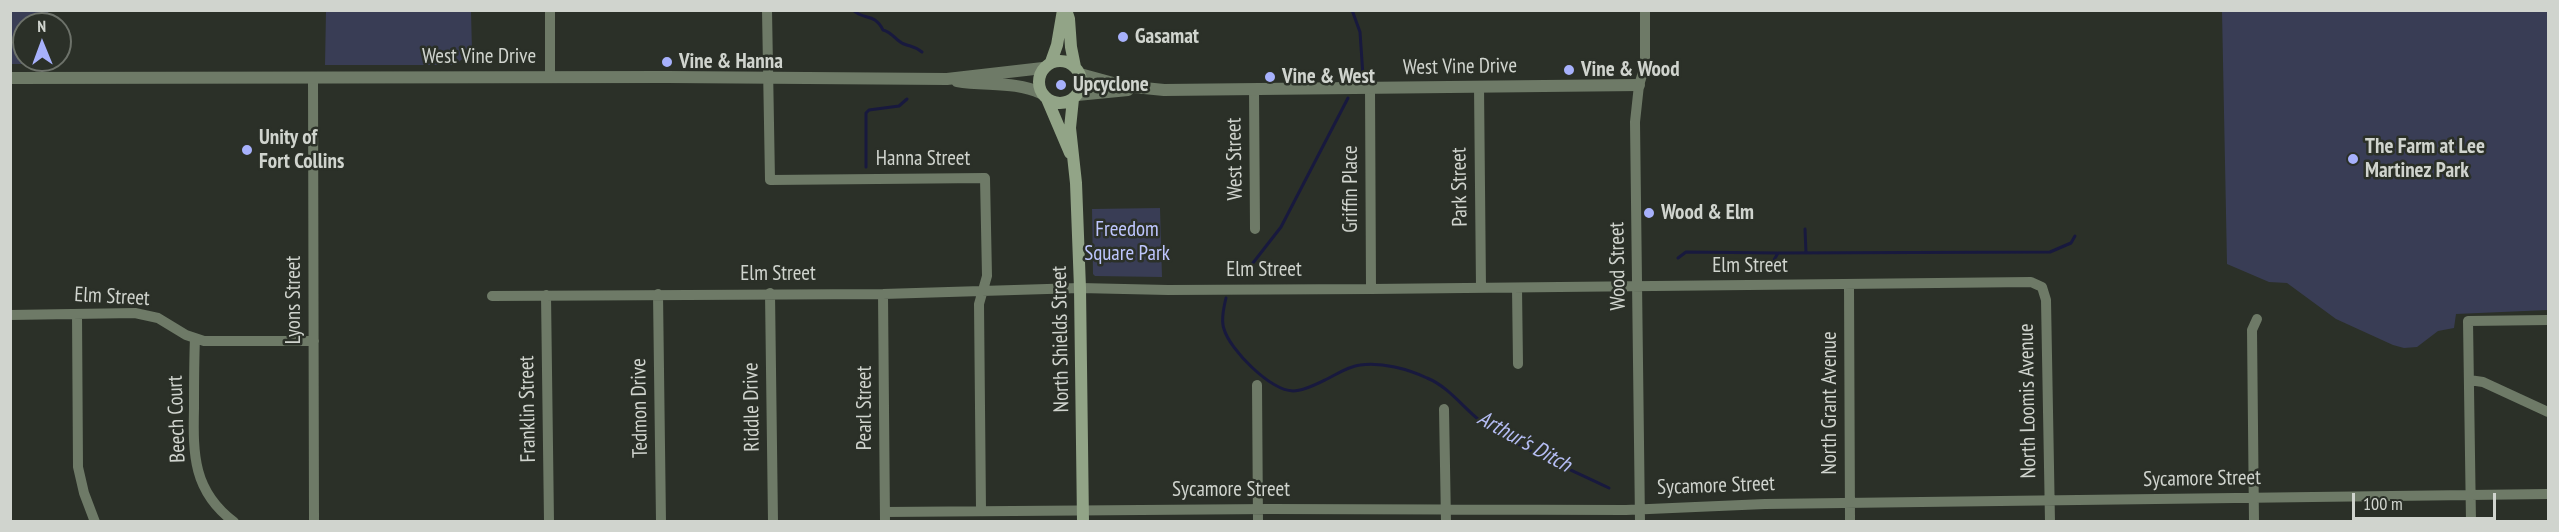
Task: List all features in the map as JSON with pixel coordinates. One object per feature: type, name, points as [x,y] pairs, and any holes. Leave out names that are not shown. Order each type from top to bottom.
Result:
[{"type":"main road","points":[[1064,10],[1069,19],[1071,47],[1081,84],[1075,97],[1060,103],[1044,96],[1038,77],[1057,45],[1064,10]]},
{"type":"main road","points":[[1047,65],[1061,61],[1078,71]]},
{"type":"main road","name":"North Shields Street","points":[[1044,96],[1072,155]]},
{"type":"main road","name":"North Shields Street","points":[[1075,97],[1070,118],[1076,183],[1080,288],[1083,516]]},
{"type":"street","points":[[550,10],[550,76]]},
{"type":"street","name":"Hanna Street","points":[[767,10],[770,180],[985,178],[987,276],[979,304],[981,510]]},
{"type":"street","name":"Wood Street","points":[[1640,522],[1635,122],[1639,85],[1645,66],[1646,10]]},
{"type":"street","name":"West Vine Drive","points":[[10,78],[550,76],[947,79],[1047,65]]},
{"type":"street","name":"West Vine Drive","points":[[1078,71],[1138,89]]},
{"type":"street","name":"Lyons Street","points":[[313,78],[314,522]]},
{"type":"street","name":"West Vine Drive","points":[[947,79],[974,84],[1025,86],[1044,96]]},
{"type":"street","name":"West Vine Drive","points":[[1075,97],[1138,89],[1639,85]]},
{"type":"street","name":"Park Street","points":[[1479,86],[1481,288]]},
{"type":"street","name":"Griffin Place","points":[[1370,88],[1371,289]]},
{"type":"street","name":"West Street","points":[[1254,89],[1256,229]]},
{"type":"street","name":"Elm Street","points":[[492,296],[884,294],[1080,288],[1371,289],[2036,283]]},
{"type":"street","name":"North Loomis Avenue","points":[[2036,283],[2045,292],[2046,300],[2050,522]]},
{"type":"street","name":"North Grant Avenue","points":[[1849,285],[1850,522]]},
{"type":"street","points":[[1517,288],[1518,364]]},
{"type":"street","name":"Riddle Drive","points":[[770,293],[773,522]]},
{"type":"street","name":"Tedmon Drive","points":[[658,294],[661,522]]},
{"type":"street","name":"Pearl Street","points":[[884,294],[885,517]]},
{"type":"street","name":"Franklin Street","points":[[546,295],[549,522]]},
{"type":"street","points":[[77,314],[78,467],[84,493],[96,522]]},
{"type":"street","name":"Elm Street","points":[[10,315],[143,314],[158,318],[195,338],[204,340],[314,341]]},
{"type":"street","points":[[2254,522],[2252,330],[2257,320]]},
{"type":"street","points":[[2471,522],[2468,321],[2548,320]]},
{"type":"street","name":"Beech Court","points":[[195,338],[195,459],[208,493],[219,508],[234,522]]},
{"type":"street","points":[[2469,380],[2484,382],[2548,412]]},
{"type":"street","points":[[1257,385],[1258,522]]},
{"type":"street","points":[[1444,409],[1446,522]]},
{"type":"street","name":"Sycamore Street","points":[[885,517],[981,510],[1083,516],[1258,509],[1640,509],[1850,503],[2548,494]]},
{"type":"street","points":[[1352,509],[1352,522]]},
{"type":"green space","points":[[10,11],[48,11],[12,12],[11,64]]},
{"type":"green space","points":[[326,11],[471,11],[472,51],[455,65],[325,65]]},
{"type":"green space","name":"The Farm at Lee Martinez Park","points":[[2222,11],[2548,11],[2548,310],[2456,314],[2454,328],[2438,331],[2417,347],[2404,348],[2336,319],[2287,283],[2269,282],[2227,264]]},
{"type":"green space","name":"Freedom Square Park","points":[[1160,208],[1162,277],[1095,276],[1093,274],[1092,209]]},
{"type":"waterway","points":[[853,10],[876,21],[883,30],[901,43],[922,52]]},
{"type":"waterway","name":"Arthur's Ditch","points":[[1352,10],[1360,32],[1363,76]]},
{"type":"waterway","name":"Arthur's Ditch","points":[[1242,277],[1281,227],[1348,98]]},
{"type":"waterway","points":[[866,167],[866,113],[869,110],[899,106],[907,99]]},
{"type":"waterway","points":[[1805,229],[1806,253]]},
{"type":"waterway","points":[[1774,260],[1778,253],[2050,252],[2071,243],[2075,236]]},
{"type":"waterway","points":[[1678,258],[1686,252],[1777,253]]},
{"type":"waterway","name":"Arthur's Ditch","points":[[1226,298],[1223,322],[1228,338],[1242,358],[1273,384],[1297,391],[1356,366],[1377,364],[1403,369],[1436,382],[1491,429],[1534,453],[1609,488]]},
{"type":"place","name":"Gasamat","points":[[1123,37]]},
{"type":"place","name":"Vine & Hanna","points":[[667,62]]},
{"type":"place","name":"Vine & Wood","points":[[1569,70]]},
{"type":"place","name":"Vine & West","points":[[1270,77]]},
{"type":"place","name":"Upcyclone","points":[[1061,85]]},
{"type":"place","name":"Unity of Fort Collins","points":[[247,150]]},
{"type":"place","name":"The Farm at Lee Martinez Park","points":[[2353,159]]},
{"type":"place","name":"Wood & Elm","points":[[1649,213]]}]
